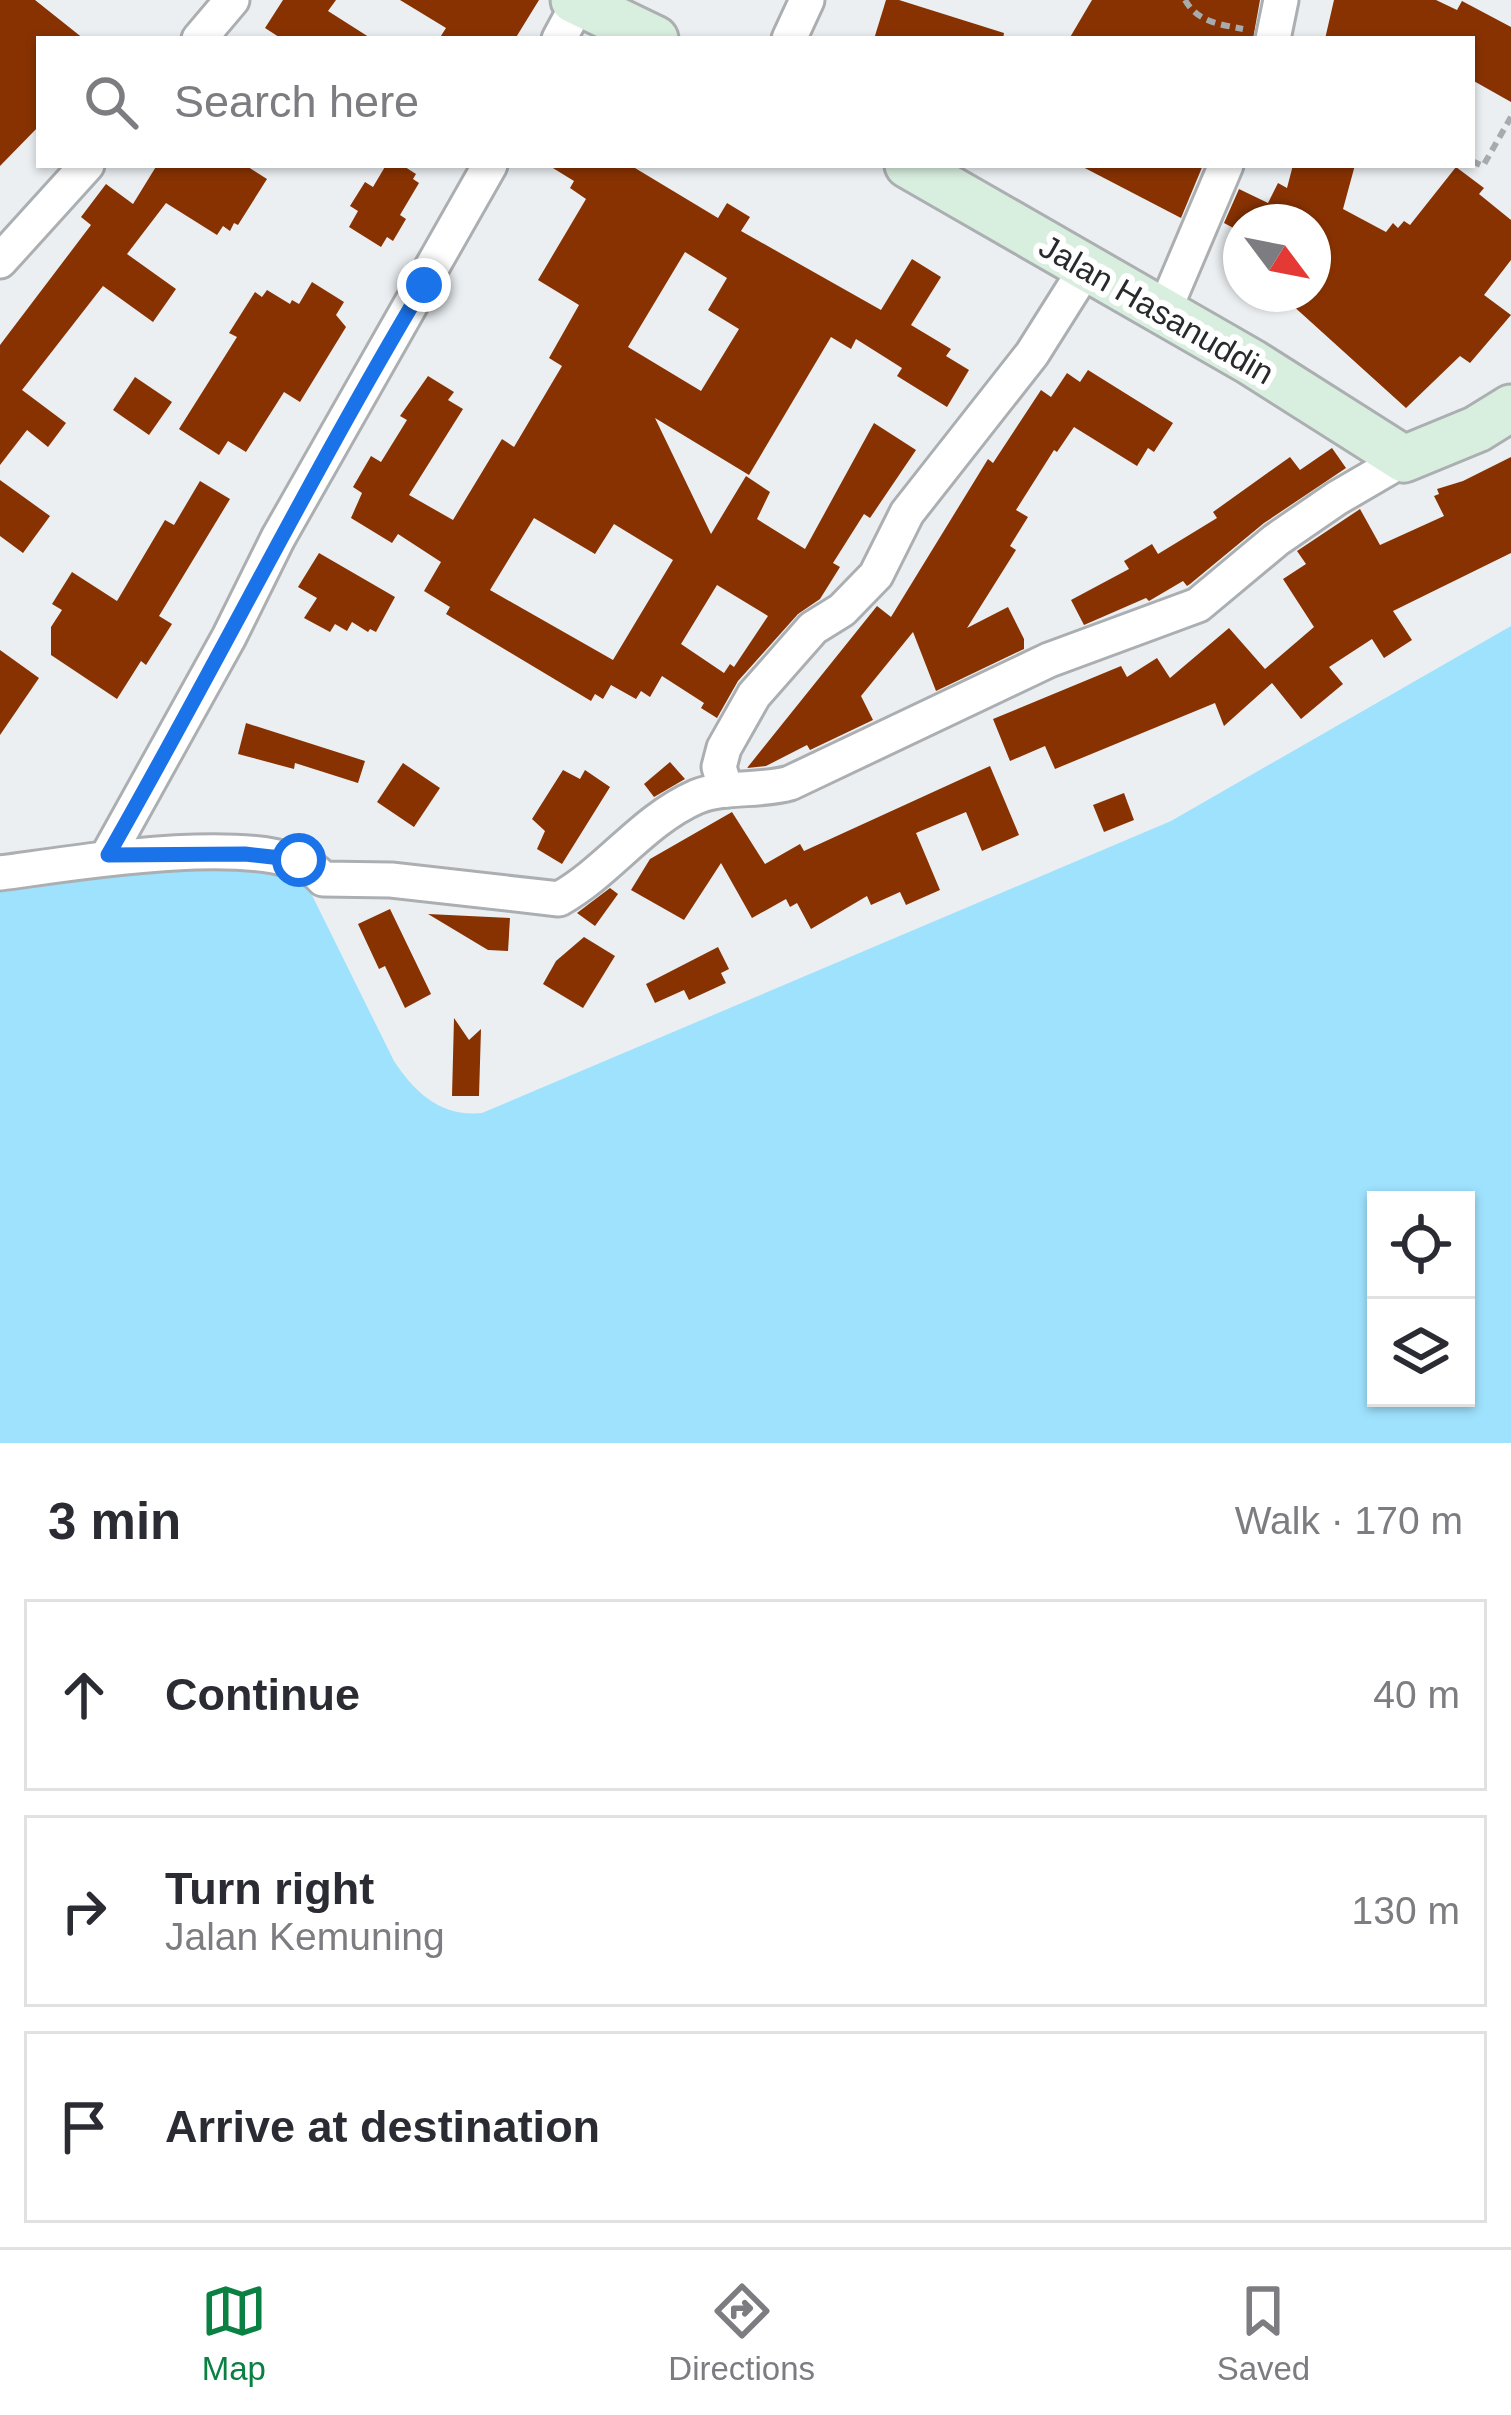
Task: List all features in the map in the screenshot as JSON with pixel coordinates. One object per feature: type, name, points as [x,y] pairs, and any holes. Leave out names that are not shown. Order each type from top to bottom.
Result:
[{"type":"street","points":[[202,36],[232,0]]},
{"type":"street","points":[[790,36],[807,0]]},
{"type":"street","points":[[571,14],[646,36]]},
{"type":"street","points":[[0,261],[84,168]]},
{"type":"street","points":[[108,855],[229,638],[278,538],[488,168]]},
{"type":"street","name":"Jalan Hasanuddin","points":[[913,168],[1164,311],[1404,459]]},
{"type":"street","points":[[1164,311],[1225,168]]},
{"type":"street","points":[[726,790],[719,766],[724,748],[754,694],[803,638],[842,610],[876,575],[907,513],[1032,354],[1085,270]]},
{"type":"street","points":[[0,873],[108,855],[245,854],[299,860],[323,879],[391,880],[559,898],[577,889],[654,822],[700,795],[766,790],[790,783],[1049,660],[1198,605],[1276,540],[1337,498],[1404,459],[1477,429],[1511,408]]},
{"type":"path","points":[[1185,0],[1192,13],[1206,21],[1277,24]]},
{"type":"path","points":[[1475,162],[1483,166],[1511,117]]},
{"type":"water","points":[[1511,626],[1511,1443],[0,1443],[0,856],[291,864],[305,881],[402,1073],[442,1107],[482,1113],[1171,821]]},
{"type":"building","points":[[0,0],[35,0],[80,36],[36,36],[36,129],[0,166]]},
{"type":"building","points":[[283,0],[336,0],[328,11],[367,36],[277,36],[265,28]]},
{"type":"building","points":[[400,0],[539,0],[517,36],[441,36],[446,28]]},
{"type":"building","points":[[886,0],[1004,33],[1004,36],[875,36]]},
{"type":"building","points":[[1092,0],[1260,0],[1254,36],[1071,36]]},
{"type":"building","points":[[1334,0],[1436,0],[1457,10],[1462,1],[1511,27],[1511,102],[1475,82],[1475,36],[1326,36]]},
{"type":"building","points":[[155,168],[250,168],[267,179],[238,225],[234,223],[230,231],[223,226],[217,235],[166,203],[127,254],[176,289],[153,322],[103,286],[22,390],[66,423],[48,447],[27,430],[0,465],[0,345],[91,225],[81,217],[106,184],[133,204]]},
{"type":"building","points":[[384,168],[407,168],[419,183],[400,215],[406,219],[393,241],[387,237],[381,247],[349,227],[358,211],[350,206],[365,182],[373,187]]},
{"type":"building","points":[[553,168],[635,168],[718,218],[727,203],[750,217],[741,231],[881,310],[912,259],[941,277],[911,325],[951,349],[946,356],[969,370],[947,407],[897,376],[902,368],[856,339],[851,349],[831,337],[749,475],[655,418],[711,534],[746,476],[770,492],[757,519],[805,549],[874,423],[916,450],[870,518],[864,514],[833,563],[840,567],[820,599],[798,614],[738,681],[717,718],[701,708],[704,703],[662,676],[650,697],[641,691],[636,699],[611,685],[603,699],[595,694],[591,701],[446,614],[450,607],[424,591],[441,562],[398,534],[392,543],[351,518],[362,493],[353,487],[371,456],[381,462],[407,420],[400,416],[428,376],[454,392],[448,400],[463,409],[409,495],[453,520],[502,439],[514,447],[562,366],[549,358],[579,305],[538,280],[586,199],[570,188],[574,181]],"holes":[[[685,252],[727,278],[708,310],[739,329],[701,391],[628,347]],[[534,518],[595,554],[614,524],[673,560],[613,660],[490,590]],[[717,585],[768,616],[734,667],[730,664],[724,673],[681,644]]]},
{"type":"building","points":[[1085,168],[1202,168],[1181,218]]},
{"type":"building","points":[[1292,168],[1354,168],[1343,209],[1386,232],[1393,223],[1398,228],[1404,221],[1410,225],[1457,168],[1484,188],[1479,194],[1511,220],[1511,260],[1484,295],[1511,315],[1470,363],[1460,356],[1406,408],[1300,312],[1331,312],[1331,204],[1232,204],[1239,189],[1268,203],[1278,183],[1287,188]]},
{"type":"building","points":[[312,282],[344,302],[336,315],[346,327],[300,402],[284,392],[246,452],[228,441],[219,455],[179,429],[237,337],[229,333],[255,292],[262,297],[267,290],[290,304],[292,300],[299,304]]},
{"type":"building","points":[[1088,370],[1173,423],[1154,452],[1148,448],[1137,466],[1074,427],[1054,450],[1016,510],[1028,517],[1010,546],[1016,550],[967,628],[1008,607],[1024,649],[936,691],[913,632],[861,696],[873,720],[810,750],[807,745],[766,766],[747,768],[877,606],[891,617],[988,459],[993,463],[1041,390],[1051,397],[1067,373],[1080,382]]},
{"type":"building","points":[[135,377],[172,402],[149,435],[113,410]]},
{"type":"building","points":[[1332,448],[1346,468],[1264,523],[1190,584],[1183,581],[1149,601],[1146,598],[1084,625],[1071,600],[1129,569],[1124,561],[1152,544],[1158,554],[1217,518],[1213,512],[1290,457],[1300,470]]},
{"type":"building","points":[[1511,457],[1511,553],[1393,611],[1412,640],[1384,658],[1372,639],[1329,667],[1343,684],[1301,719],[1272,683],[1224,726],[1215,703],[1055,769],[1045,746],[1010,761],[993,719],[1121,666],[1127,677],[1157,658],[1170,678],[1229,628],[1265,669],[1314,627],[1283,579],[1306,564],[1297,551],[1360,509],[1380,545],[1444,516],[1434,496],[1439,494],[1437,489]]},
{"type":"building","points":[[0,480],[50,516],[23,553],[0,536]]},
{"type":"building","points":[[200,481],[230,499],[159,616],[172,624],[117,699],[51,655],[51,627],[62,610],[52,604],[72,572],[117,601],[165,520],[174,525]]},
{"type":"building","points":[[319,553],[395,597],[376,632],[352,622],[347,631],[335,624],[330,632],[304,618],[317,598],[298,587]]},
{"type":"building","points":[[0,650],[39,678],[0,735]]},
{"type":"building","points":[[246,723],[365,761],[358,783],[295,763],[294,769],[238,754]]},
{"type":"building","points":[[670,762],[685,779],[654,797],[644,784]]},
{"type":"building","points":[[403,763],[440,788],[414,827],[377,802]]},
{"type":"building","points":[[990,766],[1019,835],[982,851],[966,812],[916,833],[940,890],[906,905],[900,892],[871,905],[867,896],[811,929],[797,903],[790,907],[786,899],[752,918],[721,863],[684,920],[631,890],[650,859],[732,812],[765,864],[800,844],[804,851]]},
{"type":"building","points":[[563,770],[580,779],[585,770],[610,787],[562,864],[537,849],[545,831],[532,819]]},
{"type":"building","points":[[1124,793],[1134,820],[1104,832],[1093,805]]},
{"type":"building","points":[[610,888],[618,894],[595,926],[577,913]]},
{"type":"building","points":[[390,909],[431,994],[405,1008],[385,966],[379,969],[358,924]]},
{"type":"building","points":[[428,914],[510,918],[508,951],[488,950]]},
{"type":"building","points":[[584,937],[615,956],[583,1008],[543,984],[556,961]]},
{"type":"building","points":[[718,947],[729,969],[721,973],[726,983],[689,1000],[684,990],[655,1003],[646,984]]},
{"type":"building","points":[[454,1018],[469,1040],[481,1029],[479,1096],[452,1096]]},
{"type":"route","points":[[299,860],[245,854],[108,855],[229,638],[278,538],[424,285]]}]
